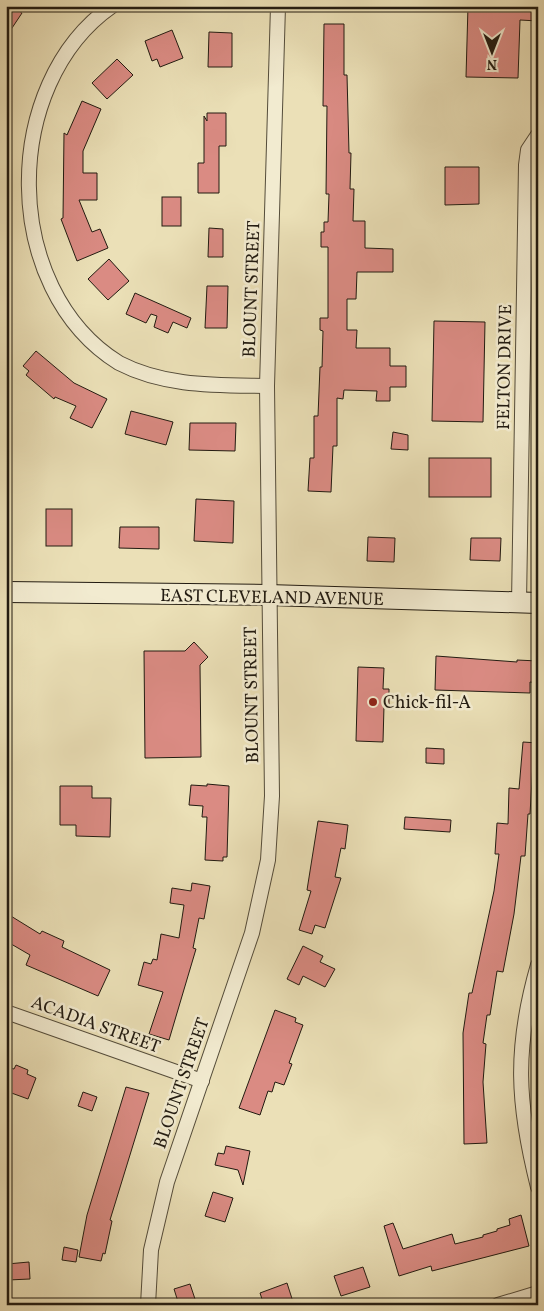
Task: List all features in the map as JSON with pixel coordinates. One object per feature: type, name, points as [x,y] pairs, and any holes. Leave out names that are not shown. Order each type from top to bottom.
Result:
[{"type":"main road","name":"EAST CLEVELAND AVENUE","points":[[6,592],[268,596],[529,603]]},
{"type":"street","points":[[33,84],[60,46],[93,17],[112,6]]},
{"type":"street","name":"BLOUNT STREET","points":[[148,1305],[151,1250],[167,1182],[252,933],[268,860],[272,796],[268,596],[267,386],[278,6]]},
{"type":"street","name":"FELTON DRIVE","points":[[529,603],[526,165],[528,150],[538,135]]},
{"type":"street","points":[[31,271],[49,302],[82,338],[120,363],[171,380],[200,385],[267,386]]},
{"type":"street","points":[[538,965],[526,1005],[520,1068],[522,1112],[538,1187]]},
{"type":"street","name":"ACADIA STREET","points":[[6,1012],[202,1081]]},
{"type":"street","points":[[498,1305],[538,1293]]},
{"type":"building","points":[[6,6],[11,6],[22,13],[6,37]]},
{"type":"building","points":[[468,6],[538,6],[538,21],[520,20],[518,78],[466,77]]},
{"type":"building","points":[[324,24],[344,24],[344,75],[347,75],[349,153],[351,153],[350,189],[354,189],[353,221],[365,221],[365,248],[393,249],[393,272],[357,272],[356,299],[347,299],[347,330],[357,330],[356,348],[390,348],[390,366],[406,366],[406,387],[390,387],[390,401],[376,401],[377,391],[344,390],[343,399],[337,398],[337,446],[333,446],[331,492],[308,491],[310,458],[314,458],[314,416],[318,416],[320,367],[322,367],[323,331],[320,330],[320,318],[328,318],[328,247],[321,247],[321,232],[324,232],[324,222],[328,222],[329,194],[326,194],[327,106],[323,106]]},
{"type":"building","points":[[172,30],[183,58],[160,67],[157,59],[152,61],[145,41]]},
{"type":"building","points":[[209,32],[232,33],[232,67],[208,67]]},
{"type":"building","points":[[117,59],[133,75],[107,99],[92,83]]},
{"type":"building","points":[[82,101],[101,109],[83,151],[83,173],[97,173],[97,200],[79,200],[92,232],[100,229],[108,248],[77,261],[61,219],[63,218],[64,133],[67,135]]},
{"type":"building","points":[[207,113],[226,113],[226,146],[219,146],[219,193],[198,193],[198,163],[204,163],[204,116],[207,121]]},
{"type":"building","points":[[445,167],[479,167],[479,204],[445,205]]},
{"type":"building","points":[[162,197],[181,197],[181,226],[162,226]]},
{"type":"building","points":[[209,228],[223,229],[223,257],[208,257]]},
{"type":"building","points":[[109,259],[129,281],[108,300],[88,279]]},
{"type":"building","points":[[207,286],[228,286],[227,328],[205,328]]},
{"type":"building","points":[[135,293],[191,318],[187,328],[173,322],[168,333],[154,327],[157,316],[151,314],[146,323],[126,314]]},
{"type":"building","points":[[434,321],[485,322],[483,422],[432,421]]},
{"type":"building","points":[[36,351],[74,383],[107,399],[92,428],[70,418],[76,406],[55,397],[54,399],[26,375],[29,371],[23,366]]},
{"type":"building","points":[[131,411],[173,422],[166,445],[125,434]]},
{"type":"building","points":[[190,423],[236,423],[235,451],[189,450]]},
{"type":"building","points":[[393,432],[408,435],[408,450],[391,449]]},
{"type":"building","points":[[429,458],[491,458],[491,497],[429,497]]},
{"type":"building","points":[[196,499],[234,501],[233,543],[194,541]]},
{"type":"building","points":[[46,509],[72,509],[72,546],[46,546]]},
{"type":"building","points":[[120,527],[159,527],[159,549],[119,548]]},
{"type":"building","points":[[368,537],[395,538],[394,562],[367,561]]},
{"type":"building","points":[[471,538],[501,538],[500,561],[470,560]]},
{"type":"building","points":[[194,642],[208,657],[200,665],[201,757],[145,758],[144,651],[185,651]]},
{"type":"building","points":[[436,656],[517,662],[517,660],[538,661],[538,683],[530,682],[530,693],[435,690]]},
{"type":"building","name":"Chick-fil-A","points":[[358,667],[384,668],[383,689],[389,689],[389,706],[384,706],[383,742],[356,741]]},
{"type":"building","points":[[523,742],[538,743],[538,764],[533,763],[525,856],[521,856],[514,914],[503,972],[497,971],[490,1015],[487,1015],[483,1043],[486,1044],[483,1082],[487,1143],[464,1144],[463,1033],[469,993],[472,993],[494,891],[499,854],[495,854],[497,823],[508,824],[509,788],[519,789]]},
{"type":"building","points":[[426,748],[444,749],[444,764],[426,763]]},
{"type":"building","points":[[207,784],[229,786],[227,857],[223,857],[223,861],[205,860],[207,817],[202,817],[203,806],[189,805],[191,785],[207,786]]},
{"type":"building","points":[[60,786],[92,786],[92,798],[111,798],[110,837],[76,836],[76,825],[60,825]]},
{"type":"building","points":[[405,817],[451,820],[450,832],[404,829]]},
{"type":"building","points":[[318,821],[348,825],[345,849],[341,848],[335,877],[341,878],[325,928],[315,925],[312,934],[299,930],[311,891],[307,890]]},
{"type":"building","points":[[192,883],[210,886],[204,919],[199,918],[193,948],[196,949],[169,1040],[149,1034],[163,992],[138,985],[144,962],[151,964],[153,959],[157,960],[161,934],[179,938],[184,905],[170,903],[172,888],[191,891]]},
{"type":"building","points":[[6,913],[40,934],[42,931],[64,941],[62,947],[110,970],[98,996],[26,965],[30,955],[6,941]]},
{"type":"building","points":[[303,946],[323,956],[320,962],[335,969],[325,987],[303,976],[299,985],[287,979]]},
{"type":"building","points":[[275,1010],[296,1018],[295,1022],[303,1025],[289,1063],[292,1064],[284,1085],[275,1082],[272,1092],[268,1091],[260,1115],[239,1108]]},
{"type":"building","points":[[16,1065],[28,1070],[27,1074],[36,1078],[28,1099],[6,1091],[6,1067],[14,1069]]},
{"type":"building","points":[[126,1087],[149,1093],[110,1220],[112,1221],[105,1254],[103,1253],[101,1261],[79,1257],[87,1215]]},
{"type":"building","points":[[83,1092],[97,1097],[92,1111],[78,1106]]},
{"type":"building","points":[[226,1146],[250,1151],[243,1185],[238,1170],[215,1165],[218,1153],[224,1154]]},
{"type":"building","points":[[213,1192],[233,1198],[225,1222],[205,1216]]},
{"type":"building","points":[[521,1215],[529,1246],[432,1271],[431,1266],[399,1276],[384,1226],[393,1223],[403,1249],[452,1234],[455,1244],[483,1237],[483,1235],[510,1225],[509,1219]]},
{"type":"building","points":[[64,1247],[78,1250],[76,1262],[62,1260]]},
{"type":"building","points":[[29,1262],[30,1279],[8,1280],[7,1264]]},
{"type":"building","points":[[363,1267],[370,1287],[341,1296],[334,1276]]},
{"type":"building","points":[[287,1283],[294,1305],[264,1305],[260,1293]]},
{"type":"building","points":[[190,1284],[197,1305],[179,1305],[174,1289]]},
{"type":"place","name":"Chick-fil-A","points":[[373,702]]}]
